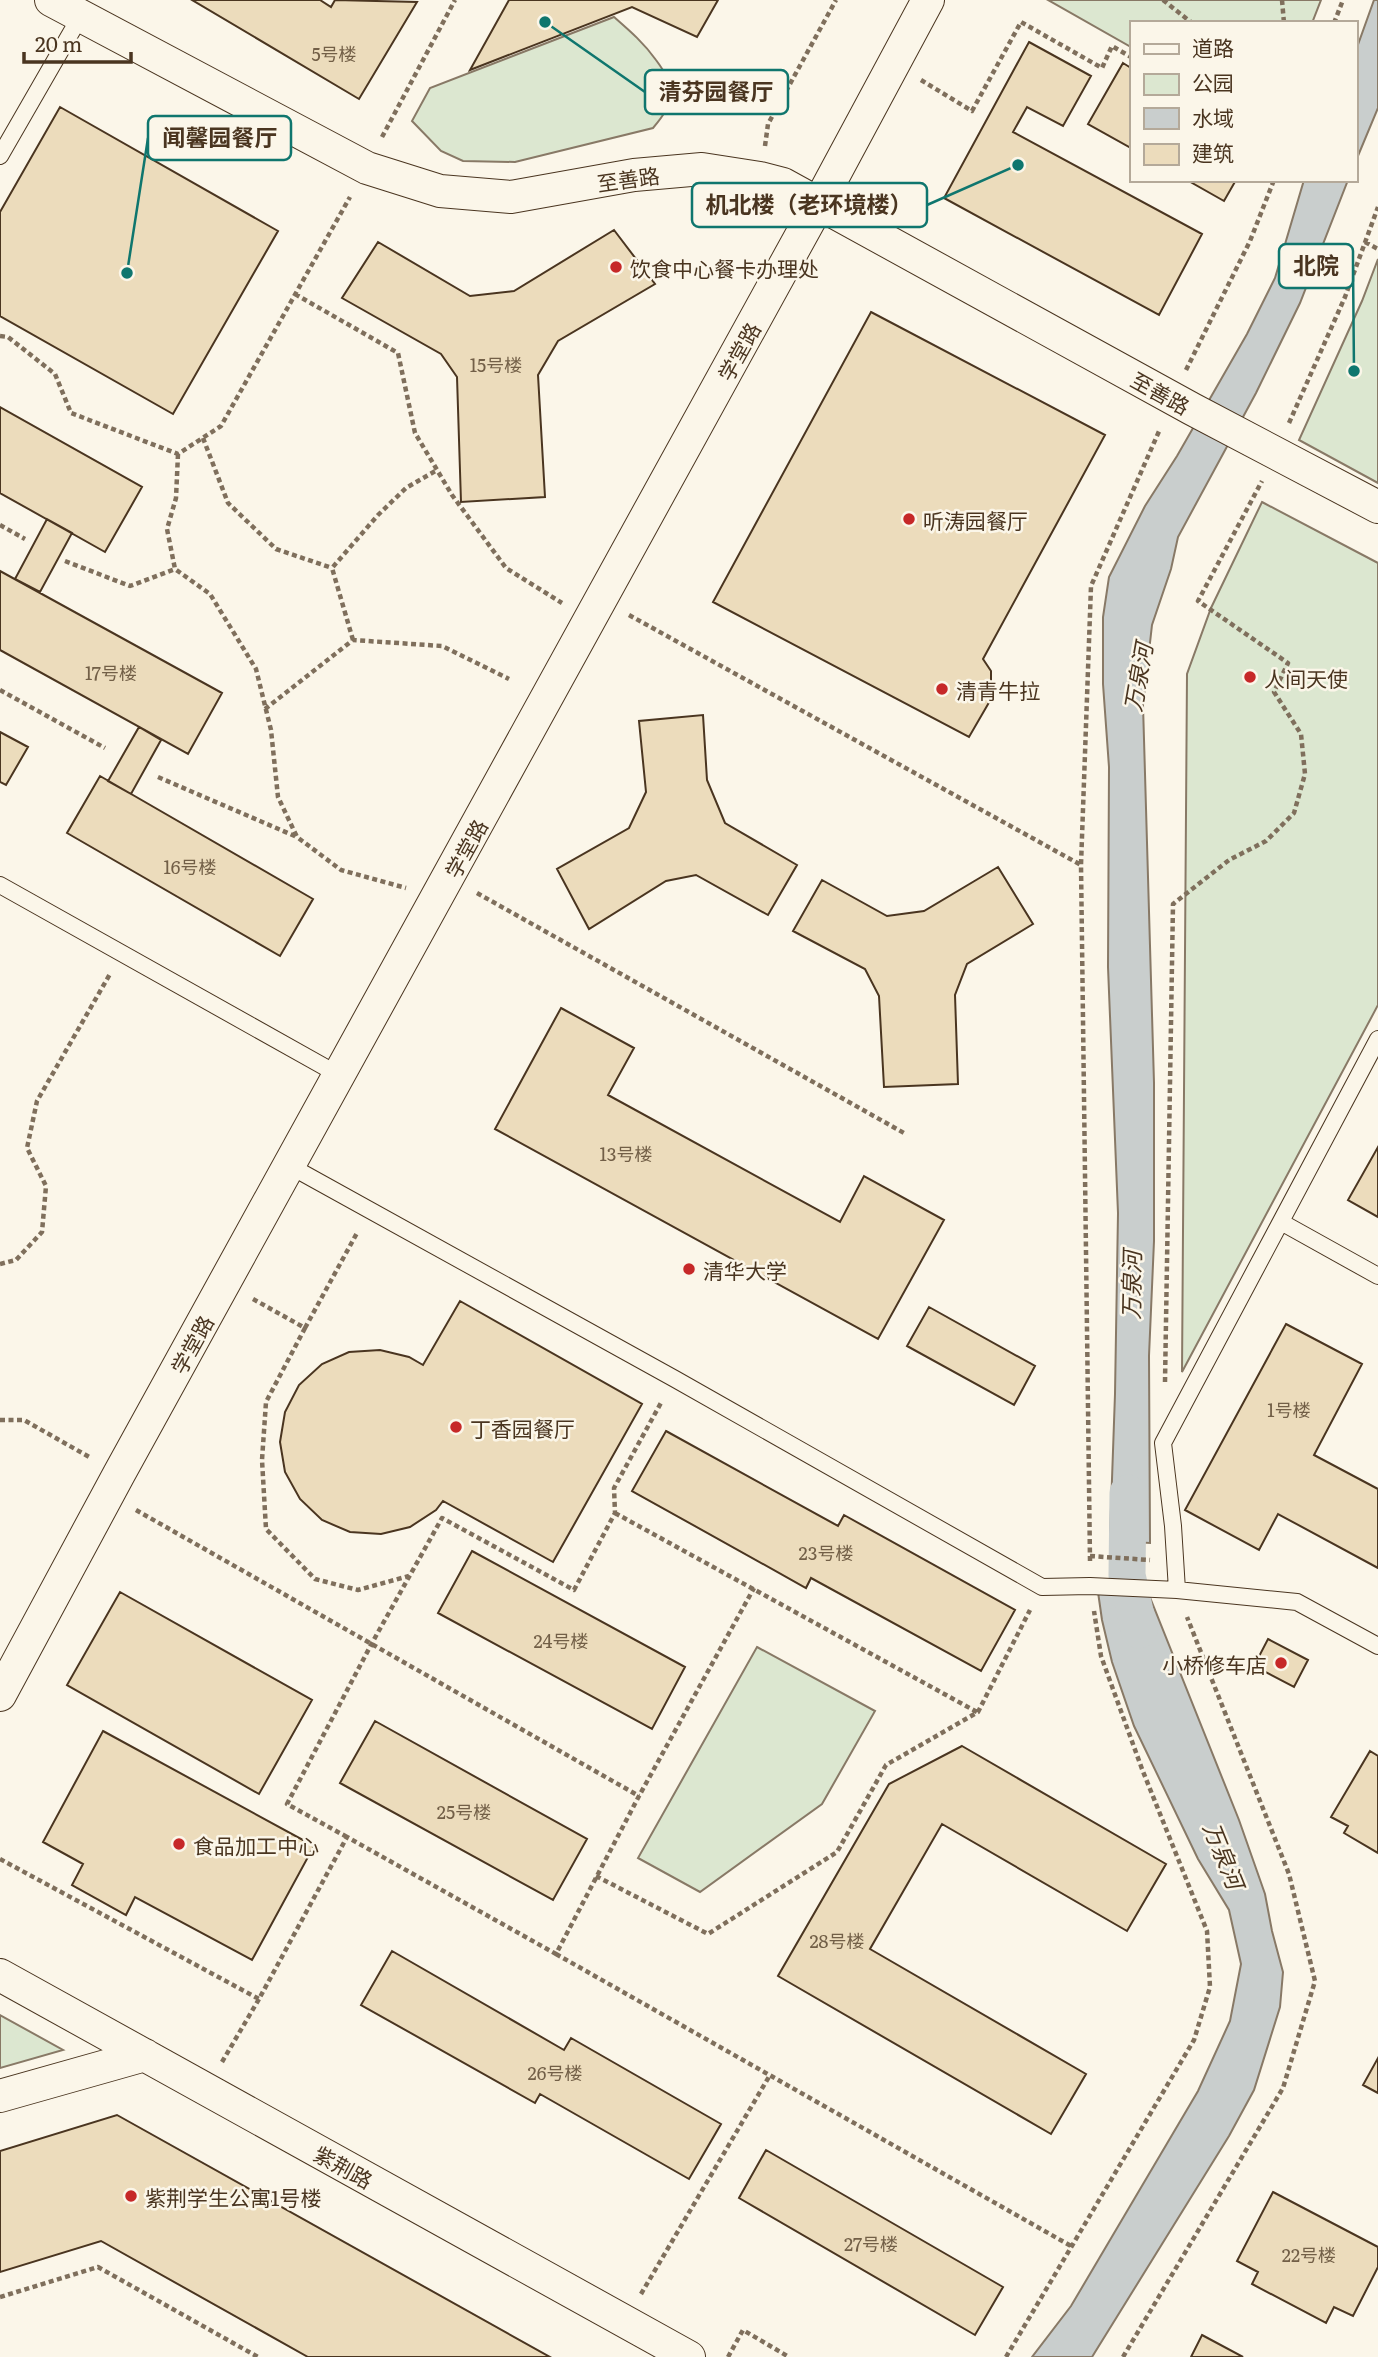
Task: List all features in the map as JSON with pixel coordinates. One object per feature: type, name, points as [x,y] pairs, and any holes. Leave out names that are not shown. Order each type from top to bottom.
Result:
[{"type":"street","name":"至善路","points":[[51,0],[367,168],[440,191],[511,197],[634,175],[702,169],[783,184],[1183,404],[1378,507]]},
{"type":"street","name":"学堂路","points":[[0,1695],[113,1484],[819,203],[928,0]]},
{"type":"street","name":"紫荆路","points":[[0,1975],[689,2357]]},
{"type":"street","points":[[0,2096],[145,2055]]},
{"type":"lane","points":[[0,156],[7,129],[80,17]]},
{"type":"lane","points":[[0,885],[339,1074]]},
{"type":"lane","points":[[1177,1590],[1163,1443],[1378,1039]]},
{"type":"lane","points":[[289,1166],[675,1379],[1042,1587],[1177,1590],[1297,1602],[1378,1646]]},
{"type":"lane","points":[[1281,1222],[1378,1276]]},
{"type":"path","points":[[178,454],[221,426],[367,168],[455,0]]},
{"type":"path","points":[[760,178],[768,124],[836,0]]},
{"type":"path","points":[[1163,0],[1189,21]]},
{"type":"path","points":[[1282,0],[1284,21]]},
{"type":"path","points":[[1335,21],[1343,0]]},
{"type":"path","points":[[893,64],[972,111],[1021,22],[1101,68],[1112,46],[1130,56]]},
{"type":"path","points":[[1006,2357],[1194,2040],[1210,1987],[1207,1931],[1142,1769],[1101,1656],[1090,1586],[1081,865],[1091,586],[1183,404],[1273,182]]},
{"type":"path","points":[[1164,1388],[1173,904],[1229,860],[1266,841],[1294,813],[1305,774],[1301,734],[1274,692],[1288,663],[1198,601],[1266,448],[1345,297],[1378,207]]},
{"type":"path","points":[[1365,242],[1378,249]]},
{"type":"path","points":[[295,294],[398,353],[415,433],[452,495],[506,568],[595,610],[1081,865]]},
{"type":"path","points":[[0,336],[8,337],[55,374],[71,413],[178,454]]},
{"type":"path","points":[[203,437],[228,503],[276,549],[331,568]]},
{"type":"path","points":[[178,454],[176,498],[167,529],[175,569],[210,594],[256,668],[271,730],[278,797],[298,837]]},
{"type":"path","points":[[331,568],[377,515],[406,488],[437,470]]},
{"type":"path","points":[[0,525],[25,539]]},
{"type":"path","points":[[65,561],[130,586],[175,569]]},
{"type":"path","points":[[331,568],[353,640]]},
{"type":"path","points":[[265,709],[353,640],[442,646],[509,679]]},
{"type":"path","points":[[0,691],[105,748]]},
{"type":"path","points":[[158,777],[298,837],[341,870],[443,887],[904,1133]]},
{"type":"path","points":[[0,1265],[16,1260],[42,1232],[46,1186],[27,1148],[37,1101],[122,953]]},
{"type":"path","points":[[370,1210],[266,1402],[262,1460],[266,1529],[315,1579],[358,1590],[410,1576]]},
{"type":"path","points":[[224,1284],[305,1328]]},
{"type":"path","points":[[675,1379],[614,1488],[615,1513],[574,1590],[442,1518],[287,1804],[1071,2246]]},
{"type":"path","points":[[0,1420],[24,1420],[113,1484],[372,1643],[639,1796]]},
{"type":"path","points":[[615,1513],[978,1712]]},
{"type":"path","points":[[1090,1556],[1175,1561]]},
{"type":"path","points":[[596,1877],[708,1934],[837,1852],[886,1765],[978,1712],[1042,1587]]},
{"type":"path","points":[[556,1954],[639,1796],[754,1588]]},
{"type":"path","points":[[1123,2357],[1283,2088],[1315,1981],[1289,1874],[1177,1590]]},
{"type":"path","points":[[205,2089],[259,1999],[347,1837]]},
{"type":"path","points":[[0,1859],[259,1999]]},
{"type":"path","points":[[625,2322],[770,2075]]},
{"type":"path","points":[[0,2297],[98,2267],[258,2357]]},
{"type":"path","points":[[728,2357],[743,2330],[789,2357]]},
{"type":"green space","points":[[1048,0],[1321,0],[1313,21],[1130,21],[1130,46]]},
{"type":"green space","points":[[614,17],[651,54],[671,86],[667,110],[653,128],[515,162],[463,161],[441,151],[412,121],[430,88]]},
{"type":"green space","points":[[1378,259],[1378,483],[1299,440],[1362,301]]},
{"type":"green space","points":[[1262,502],[1378,563],[1378,1005],[1182,1372],[1187,674],[1211,608]]},
{"type":"green space","points":[[757,1647],[875,1711],[822,1804],[700,1892],[638,1858]]},
{"type":"green space","points":[[0,2015],[63,2050],[0,2068]]},
{"type":"water","points":[[1374,0],[1378,0],[1378,108],[1357,158],[1357,47]]},
{"type":"water","points":[[1303,182],[1347,182],[1300,303],[1256,393],[1178,537],[1171,569],[1152,625],[1143,705],[1154,1083],[1154,1241],[1149,1356],[1150,1543],[1114,1541],[1110,1536],[1118,1213],[1108,967],[1109,767],[1103,684],[1103,617],[1109,577],[1145,506],[1247,334],[1275,278]]},
{"type":"water","points":[[1098,1592],[1149,1595],[1239,1820],[1265,1894],[1283,1972],[1280,2007],[1254,2090],[1229,2136],[1092,2357],[1032,2357],[1071,2306],[1198,2091],[1230,2021],[1241,1964],[1229,1910],[1198,1859],[1134,1726],[1112,1662]]},
{"type":"building","points":[[192,0],[320,0],[331,7],[335,0],[417,2],[359,99]]},
{"type":"building","points":[[509,0],[718,0],[697,37],[632,7],[470,70]]},
{"type":"building","points":[[1029,42],[1091,76],[1063,126],[1027,107],[1013,132],[1202,234],[1159,315],[944,198]]},
{"type":"building","points":[[1123,63],[1130,67],[1130,147],[1088,124]]},
{"type":"building","points":[[60,107],[278,231],[173,414],[0,316],[0,212]]},
{"type":"building","points":[[1191,182],[1235,182],[1224,201]]},
{"type":"building","points":[[614,230],[655,284],[558,341],[538,375],[545,497],[461,502],[457,377],[441,354],[342,298],[378,242],[470,296],[514,291]]},
{"type":"building","name":"听涛园餐厅","points":[[871,312],[1105,435],[983,659],[991,671],[991,699],[969,737],[713,602]]},
{"type":"building","points":[[0,407],[142,487],[105,552],[0,493]]},
{"type":"building","points":[[47,519],[72,533],[40,592],[15,579]]},
{"type":"building","points":[[0,571],[222,693],[188,754],[0,650]]},
{"type":"building","points":[[703,715],[707,780],[725,823],[797,865],[768,915],[696,875],[666,881],[589,929],[557,869],[629,828],[646,792],[639,721]]},
{"type":"building","points":[[139,727],[161,740],[131,794],[108,781]]},
{"type":"building","points":[[0,732],[28,747],[6,785],[0,782]]},
{"type":"building","points":[[100,776],[313,899],[280,956],[67,833]]},
{"type":"building","points":[[998,867],[1033,924],[967,964],[955,995],[958,1084],[884,1087],[879,996],[865,969],[793,931],[822,880],[887,916],[924,911]]},
{"type":"building","points":[[561,1008],[634,1048],[608,1095],[840,1222],[864,1176],[944,1220],[878,1339],[495,1129]]},
{"type":"building","points":[[1378,1147],[1378,1217],[1348,1200]]},
{"type":"building","name":"丁香园餐厅","points":[[460,1301],[642,1404],[553,1562],[443,1501],[436,1510],[410,1527],[381,1534],[350,1532],[322,1520],[300,1499],[285,1472],[280,1442],[285,1412],[299,1385],[322,1364],[349,1352],[380,1350],[409,1357],[423,1365]]},
{"type":"building","points":[[929,1307],[1035,1366],[1014,1405],[907,1346]]},
{"type":"building","points":[[1286,1324],[1362,1364],[1314,1455],[1378,1489],[1378,1568],[1278,1514],[1259,1550],[1185,1510]]},
{"type":"building","points":[[666,1431],[838,1526],[844,1515],[1015,1610],[981,1671],[811,1578],[806,1588],[632,1491]]},
{"type":"building","points":[[472,1551],[685,1667],[652,1729],[438,1613]]},
{"type":"building","name":"食品加工中心","points":[[120,1592],[312,1700],[259,1794],[67,1685]]},
{"type":"building","name":"小桥修车店","points":[[1268,1639],[1308,1660],[1294,1687],[1254,1666]]},
{"type":"building","points":[[375,1721],[587,1839],[553,1900],[340,1783]]},
{"type":"building","name":"食品加工中心","points":[[103,1731],[314,1846],[252,1960],[135,1897],[126,1915],[72,1885],[83,1864],[43,1842]]},
{"type":"building","points":[[962,1746],[1166,1864],[1127,1931],[942,1824],[870,1949],[1086,2074],[1051,2134],[778,1976],[889,1784]]},
{"type":"building","points":[[1370,1751],[1378,1756],[1378,1853],[1344,1833],[1348,1826],[1331,1817]]},
{"type":"building","points":[[392,1951],[564,2050],[571,2038],[721,2124],[689,2179],[540,2094],[535,2103],[361,2005]]},
{"type":"building","points":[[1378,2058],[1378,2093],[1363,2085]]},
{"type":"building","name":"紫荆学生公寓1号楼","points":[[117,2115],[550,2357],[308,2357],[101,2241],[0,2272],[0,2151]]},
{"type":"building","points":[[766,2150],[1003,2287],[975,2335],[739,2198]]},
{"type":"building","points":[[1273,2192],[1378,2247],[1378,2267],[1353,2316],[1334,2307],[1326,2323],[1252,2284],[1258,2272],[1237,2261]]},
{"type":"building","points":[[1202,2335],[1243,2357],[1191,2357]]},
{"type":"waterway","name":"万泉河","points":[[1128,1493],[1127,1575],[1139,1630]]},
{"type":"place","name":"清芬园餐厅","points":[[545,22]]},
{"type":"place","name":"机北楼（老环境楼）","points":[[1018,165]]},
{"type":"place","name":"饮食中心餐卡办理处","points":[[616,267]]},
{"type":"place","name":"闻馨园餐厅","points":[[127,273]]},
{"type":"place","name":"北院","points":[[1354,371]]},
{"type":"place","name":"听涛园餐厅","points":[[909,519]]},
{"type":"place","name":"人间天使","points":[[1250,677]]},
{"type":"place","name":"清青牛拉","points":[[942,689]]},
{"type":"place","name":"清华大学","points":[[689,1269]]},
{"type":"place","name":"丁香园餐厅","points":[[456,1427]]},
{"type":"place","name":"小桥修车店","points":[[1281,1663]]},
{"type":"place","name":"食品加工中心","points":[[179,1844]]},
{"type":"place","name":"紫荆学生公寓1号楼","points":[[131,2196]]}]
